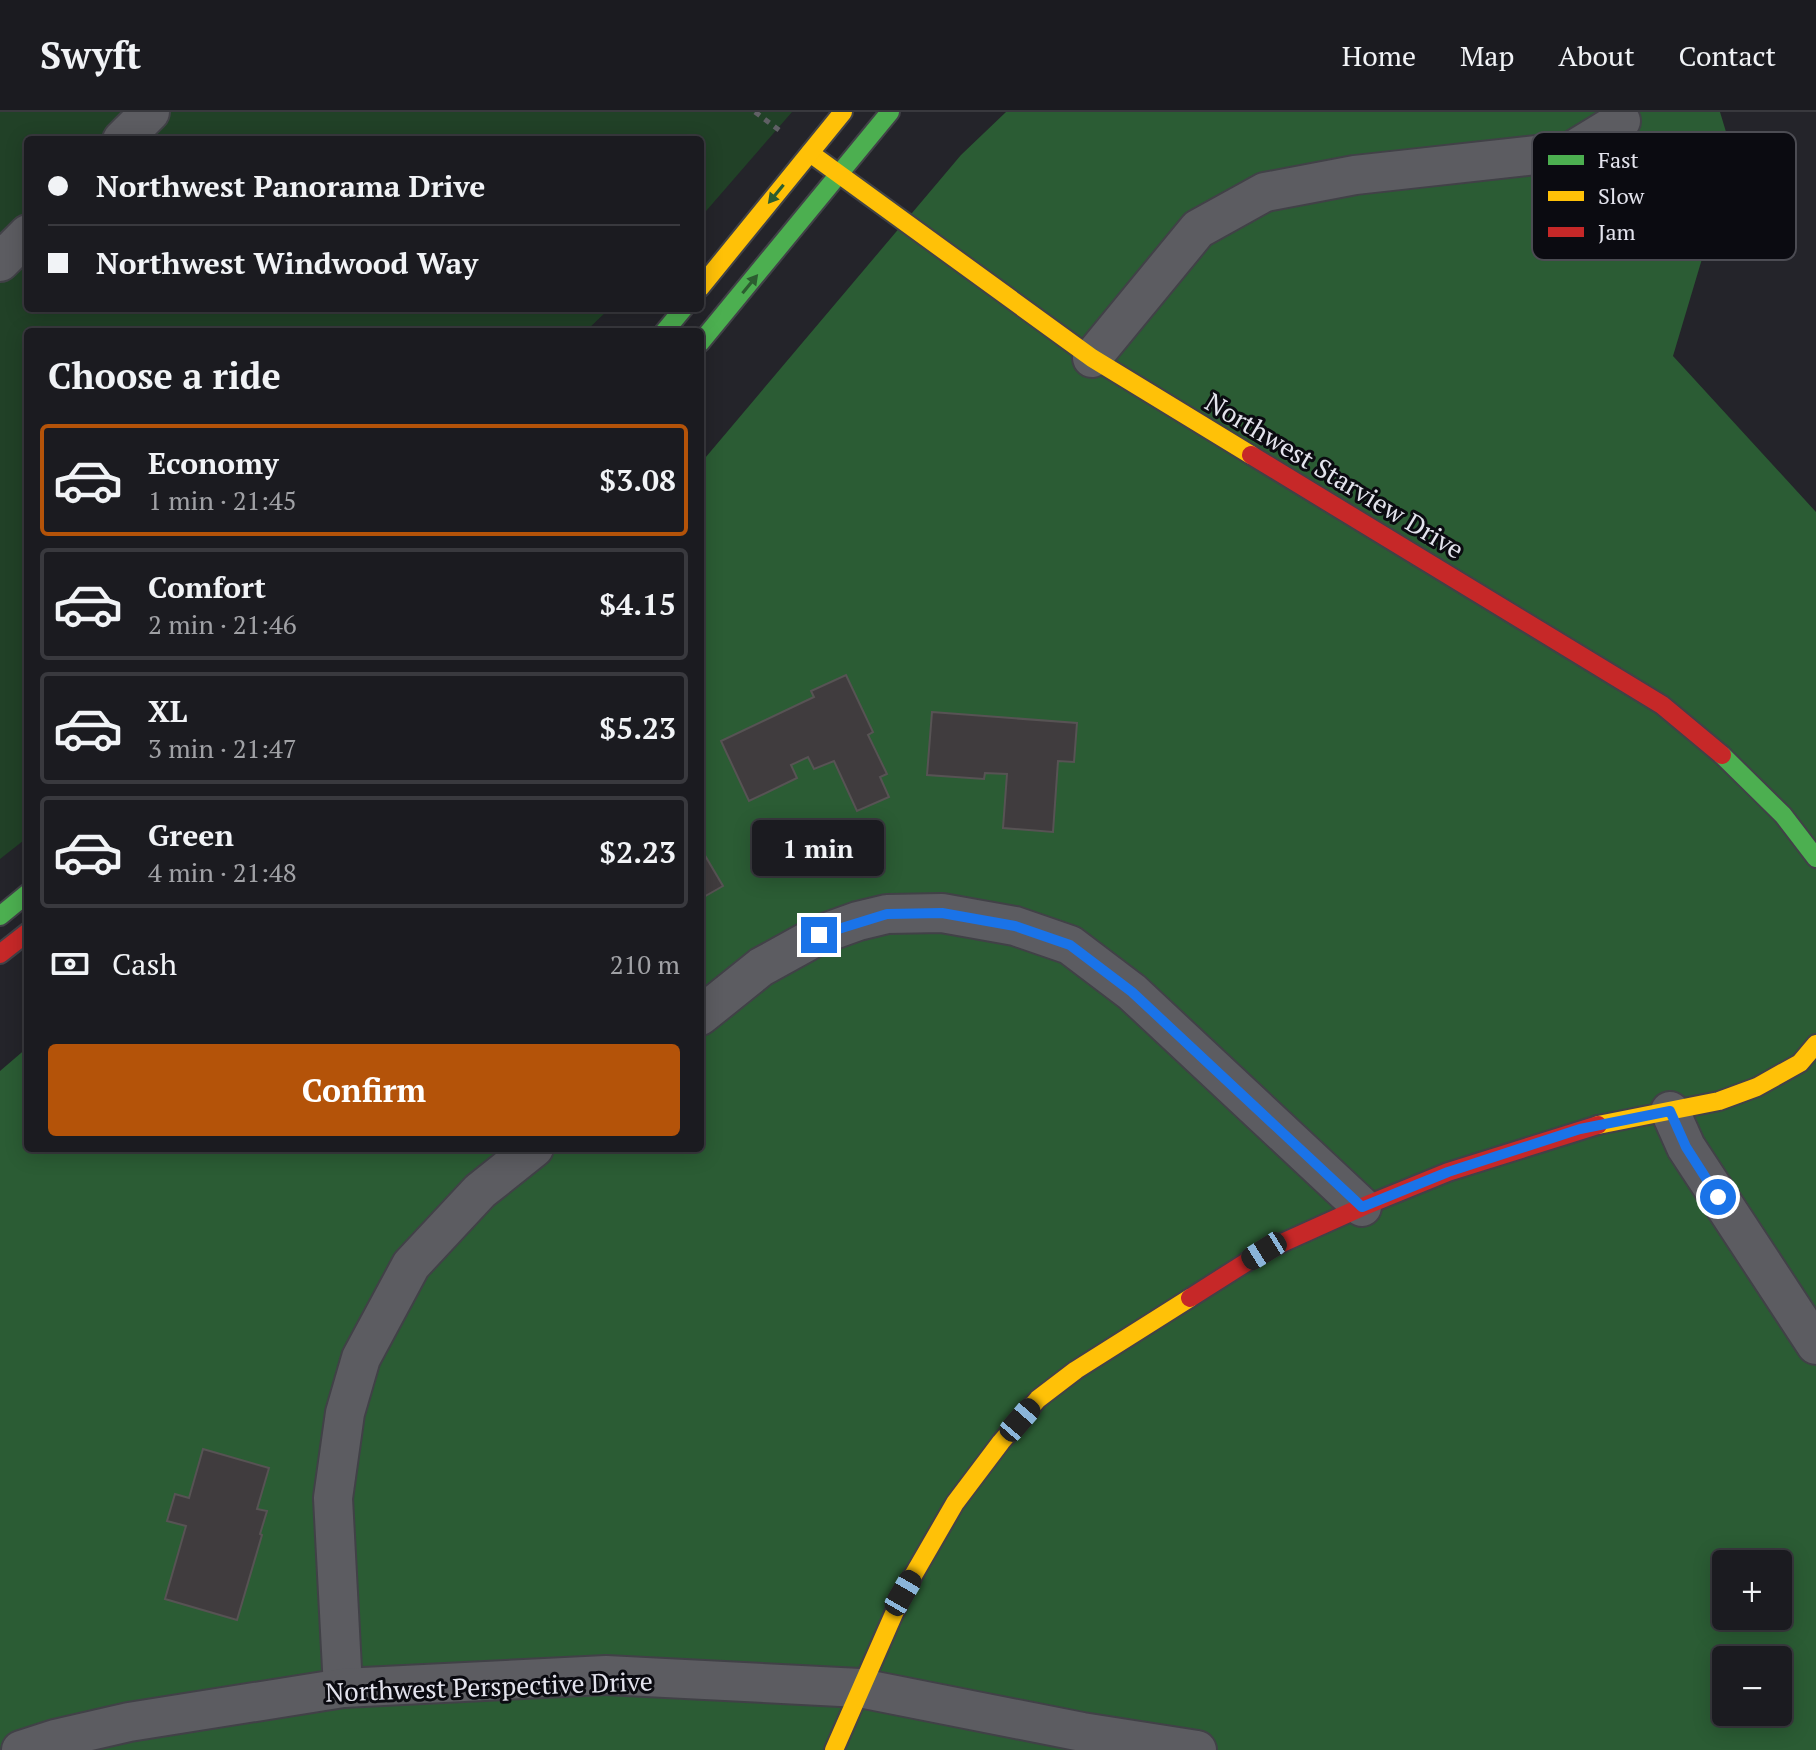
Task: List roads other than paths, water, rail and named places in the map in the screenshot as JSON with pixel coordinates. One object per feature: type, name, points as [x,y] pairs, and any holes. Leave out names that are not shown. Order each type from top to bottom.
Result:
[{"type":"street","points":[[126,136],[150,112]]},
{"type":"street","points":[[704,283],[843,112]]},
{"type":"street","points":[[704,338],[890,112]]},
{"type":"street","points":[[1603,132],[1621,121]]},
{"type":"street","name":"Northwest Starview Drive","points":[[810,153],[1092,358],[1662,705],[1741,770],[1803,837],[1816,858]]},
{"type":"street","points":[[1092,358],[1198,229],[1265,192],[1355,175],[1532,155]]},
{"type":"street","points":[[0,262],[24,238]]},
{"type":"street","points":[[667,328],[681,312]]},
{"type":"street","points":[[0,916],[24,896]]},
{"type":"street","points":[[704,1013],[761,967],[819,935],[858,921],[887,914],[942,913],[1015,926],[1070,945],[1132,992],[1362,1207]]},
{"type":"street","points":[[0,954],[24,935]]},
{"type":"street","points":[[834,1750],[903,1593],[955,1503],[1038,1399],[1076,1370],[1264,1251],[1362,1207],[1448,1172],[1580,1129],[1719,1101],[1757,1087],[1800,1063],[1816,1044]]},
{"type":"street","points":[[1670,1111],[1686,1147],[1816,1345]]},
{"type":"street","points":[[343,1688],[333,1498],[345,1413],[361,1358],[411,1265],[480,1191],[529,1152]]},
{"type":"street","name":"Northwest Perspective Drive","points":[[21,1750],[129,1722],[343,1688],[606,1675],[860,1688],[1082,1732],[1197,1750]]}]
